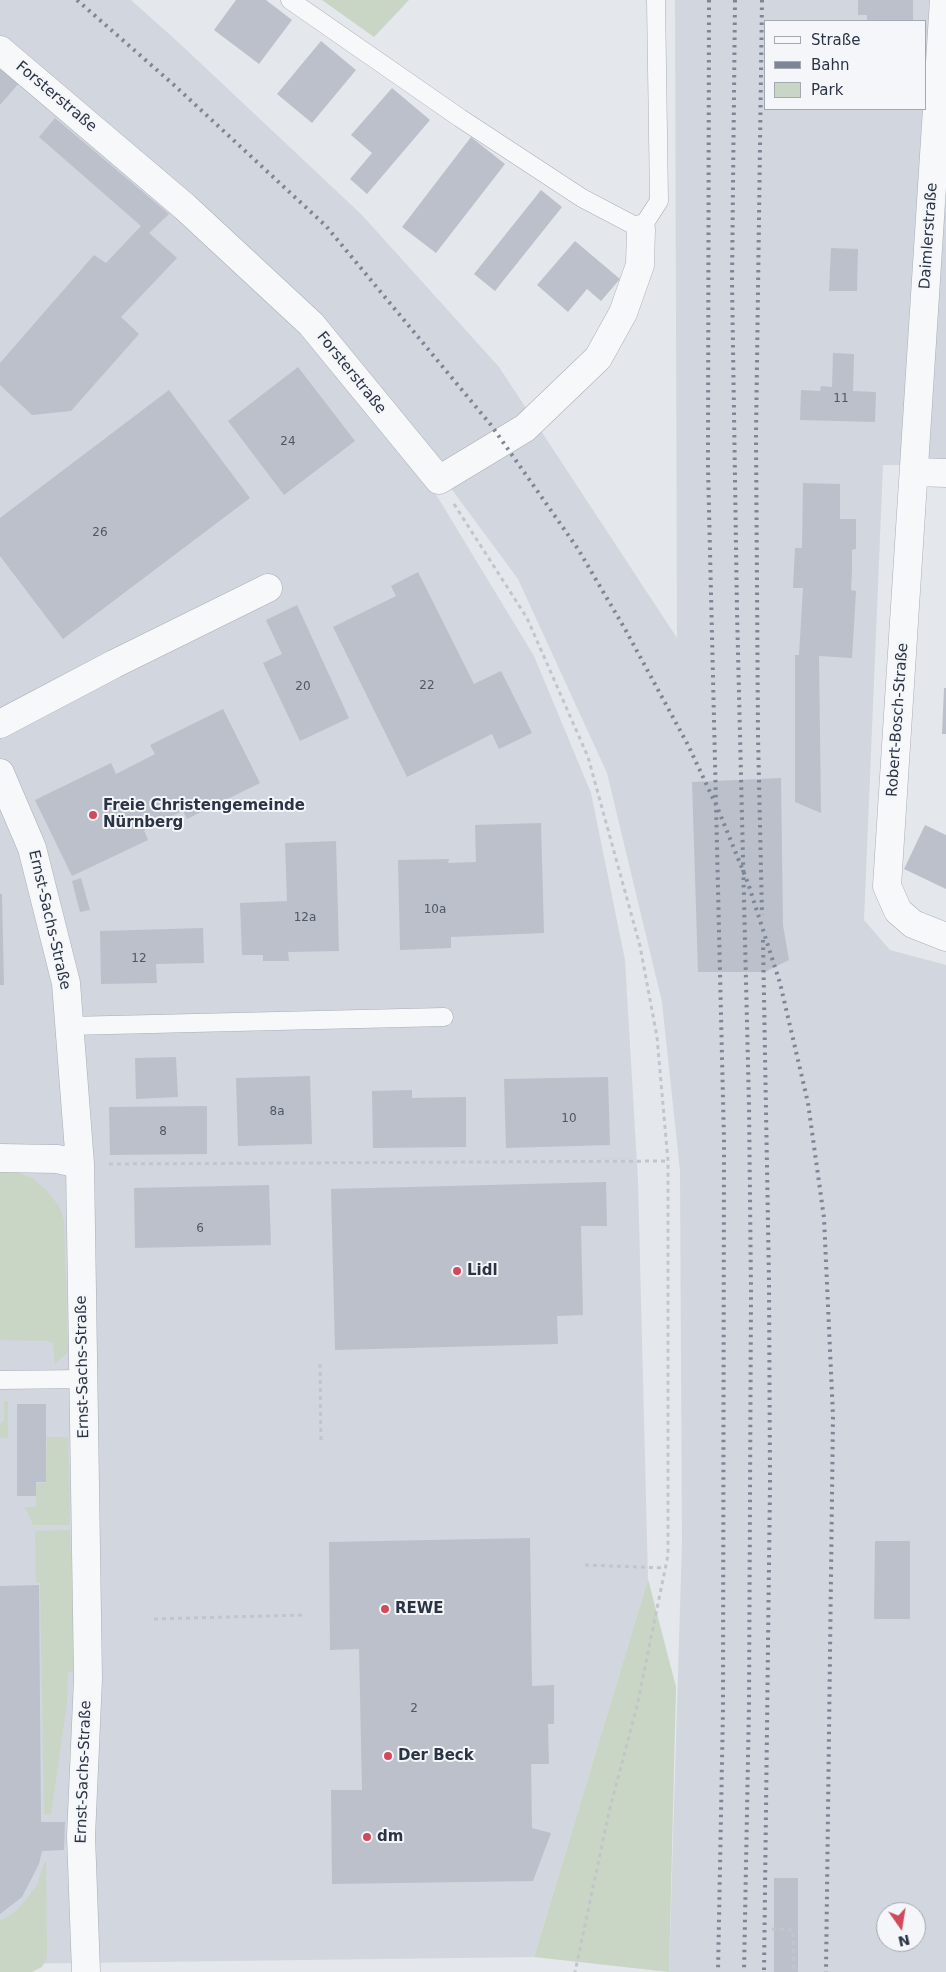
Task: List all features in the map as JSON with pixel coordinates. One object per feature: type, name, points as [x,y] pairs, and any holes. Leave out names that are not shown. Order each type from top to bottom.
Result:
[{"type":"street","name":"Daimlerstraße","points":[[914,472],[943,63],[944,0]]},
{"type":"street","name":"Forsterstraße","points":[[0,50],[186,207],[311,324],[438,480]]},
{"type":"street","points":[[438,480],[526,428],[598,358],[624,312],[640,265],[641,228]]},
{"type":"street","points":[[914,472],[946,473]]},
{"type":"street","name":"Robert-Bosch-Straße","points":[[914,472],[887,886],[898,911],[913,924],[946,937]]},
{"type":"street","points":[[0,724],[114,664],[268,588]]},
{"type":"street","name":"Ernst-Sachs-Straße","points":[[0,773],[32,848],[66,983],[80,1164],[88,1679],[81,1836],[86,1972]]},
{"type":"street","points":[[0,1158],[57,1159],[80,1164]]},
{"type":"lane","points":[[290,0],[492,139],[582,198],[641,228],[658,201],[656,0]]},
{"type":"lane","points":[[69,1026],[444,1017]]},
{"type":"lane","points":[[0,1380],[83,1379]]},
{"type":"path","points":[[438,480],[527,618],[588,757],[640,946],[657,1037],[668,1161],[668,1555],[637,1706],[608,1812],[575,1972]]},
{"type":"path","points":[[80,1164],[668,1161]]},
{"type":"path","points":[[320,1364],[320,1442]]},
{"type":"path","points":[[585,1565],[665,1568]]},
{"type":"path","points":[[154,1619],[304,1615]]},
{"type":"path","points":[[772,1929],[794,1930],[794,1972]]},
{"type":"shaded area","points":[[0,0],[131,0],[362,215],[499,367],[677,638],[675,0],[946,0],[946,465],[883,465],[864,920],[890,950],[946,965],[946,1972],[669,1972],[682,1543],[680,1171],[662,1002],[607,773],[518,579],[365,372],[423,473],[534,656],[591,793],[625,960],[638,1181],[648,1579],[534,1957],[0,1964]]},
{"type":"green space","points":[[322,0],[409,0],[374,37]]},
{"type":"green space","points":[[0,1170],[17,1172],[33,1179],[46,1190],[59,1206],[64,1220],[68,1352],[55,1364],[53,1343],[47,1341],[0,1340]]},
{"type":"green space","points":[[4,1401],[8,1401],[8,1438],[0,1438],[0,1424],[4,1420]]},
{"type":"green space","points":[[47,1437],[68,1437],[70,1525],[33,1525],[25,1507],[36,1507],[36,1483],[46,1483]]},
{"type":"green space","points":[[70,1530],[75,1672],[68,1672],[67,1703],[51,1814],[44,1814],[40,1583],[36,1582],[35,1531]]},
{"type":"green space","points":[[648,1579],[676,1687],[669,1972],[534,1957]]},
{"type":"green space","points":[[46,1862],[47,1957],[42,1967],[32,1972],[0,1972],[0,1921],[15,1912],[28,1897],[37,1885]]},
{"type":"building","points":[[236,0],[266,0],[292,20],[259,64],[214,30]]},
{"type":"building","points":[[858,0],[913,0],[913,20],[867,20],[867,15],[858,15]]},
{"type":"building","points":[[321,41],[356,70],[312,123],[277,94]]},
{"type":"building","points":[[0,65],[20,82],[0,105]]},
{"type":"building","points":[[392,88],[430,120],[367,194],[350,179],[372,153],[351,135]]},
{"type":"building","points":[[55,118],[169,214],[149,233],[177,258],[121,317],[139,334],[71,411],[32,415],[0,385],[0,363],[94,255],[106,263],[141,226],[39,137]]},
{"type":"building","points":[[471,137],[505,164],[436,253],[402,227]]},
{"type":"building","points":[[541,190],[562,207],[495,291],[474,274]]},
{"type":"building","points":[[575,241],[620,279],[601,301],[587,289],[568,312],[537,285]]},
{"type":"building","points":[[831,248],[858,249],[857,291],[829,291]]},
{"type":"building","points":[[833,353],[854,354],[853,391],[876,392],[875,422],[800,420],[801,390],[820,391],[821,386],[832,387]]},
{"type":"building","points":[[298,367],[355,441],[284,495],[228,421]]},
{"type":"building","points":[[169,390],[250,498],[63,639],[0,556],[0,518]]},
{"type":"building","points":[[803,483],[840,484],[840,519],[856,519],[856,549],[852,550],[851,590],[856,591],[852,658],[819,656],[821,813],[795,802],[795,655],[799,655],[803,588],[793,588],[795,548],[802,548]]},
{"type":"building","points":[[418,572],[474,684],[501,671],[532,733],[499,749],[492,734],[407,777],[333,627],[396,596],[391,586]]},
{"type":"building","points":[[297,605],[349,718],[300,741],[263,663],[282,654],[266,620]]},
{"type":"building","points":[[944,688],[946,688],[946,734],[942,734]]},
{"type":"building","points":[[223,709],[260,783],[187,819],[183,811],[144,830],[148,840],[72,876],[35,800],[111,763],[116,774],[155,754],[150,745]]},
{"type":"building","points":[[781,778],[783,925],[789,960],[765,972],[698,972],[692,782]]},
{"type":"building","points":[[541,823],[544,933],[451,937],[451,948],[400,950],[398,860],[449,859],[448,863],[476,862],[475,825]]},
{"type":"building","points":[[925,825],[946,835],[946,889],[904,869]]},
{"type":"building","points":[[336,841],[339,951],[288,952],[289,961],[263,961],[263,955],[242,955],[240,903],[287,901],[285,843]]},
{"type":"building","points":[[81,878],[90,910],[80,912],[72,881]]},
{"type":"building","points":[[0,894],[2,894],[4,985],[0,985]]},
{"type":"building","points":[[203,928],[204,963],[156,964],[157,983],[101,984],[100,931]]},
{"type":"building","points":[[176,1057],[178,1097],[136,1099],[135,1058]]},
{"type":"building","points":[[310,1076],[312,1144],[238,1146],[236,1078]]},
{"type":"building","points":[[608,1077],[610,1145],[506,1148],[504,1079]]},
{"type":"building","points":[[412,1090],[412,1098],[466,1097],[466,1147],[373,1148],[372,1091]]},
{"type":"building","points":[[207,1106],[207,1154],[110,1155],[109,1107]]},
{"type":"building","name":"Lidl","points":[[606,1182],[607,1226],[581,1226],[583,1315],[557,1316],[558,1344],[335,1350],[331,1189]]},
{"type":"building","points":[[269,1185],[271,1245],[135,1248],[134,1188]]},
{"type":"building","points":[[17,1404],[46,1404],[46,1482],[36,1482],[36,1496],[17,1496]]},
{"type":"building","points":[[530,1538],[532,1686],[554,1685],[554,1724],[548,1724],[549,1764],[531,1764],[532,1828],[551,1833],[533,1881],[332,1884],[331,1790],[362,1790],[359,1649],[330,1650],[329,1542]]},
{"type":"building","points":[[875,1541],[910,1541],[910,1619],[874,1619]]},
{"type":"building","points":[[39,1585],[41,1822],[65,1822],[64,1850],[42,1851],[39,1864],[22,1897],[0,1914],[0,1586]]},
{"type":"building","points":[[774,1878],[798,1878],[798,1972],[774,1972]]},
{"type":"railway","points":[[77,0],[174,85],[326,226],[491,425],[578,549],[625,629],[688,745],[718,809],[748,883],[780,983],[808,1103],[824,1218],[833,1416],[826,1972]]},
{"type":"railway","points":[[709,0],[708,467],[724,1141],[723,1709],[718,1972]]},
{"type":"railway","points":[[735,0],[732,281],[751,1290],[749,1705],[744,1972]]},
{"type":"railway","points":[[762,0],[756,436],[758,736],[762,915]]},
{"type":"railway","points":[[763,940],[769,1280],[770,1483],[764,1972]]},
{"type":"place","name":"Freie Christengemeinde Nürnberg","points":[[93,815]]},
{"type":"place","name":"Lidl","points":[[457,1271]]},
{"type":"place","name":"REWE","points":[[385,1609]]},
{"type":"place","name":"Der Beck","points":[[388,1756]]},
{"type":"place","name":"dm","points":[[367,1837]]}]
